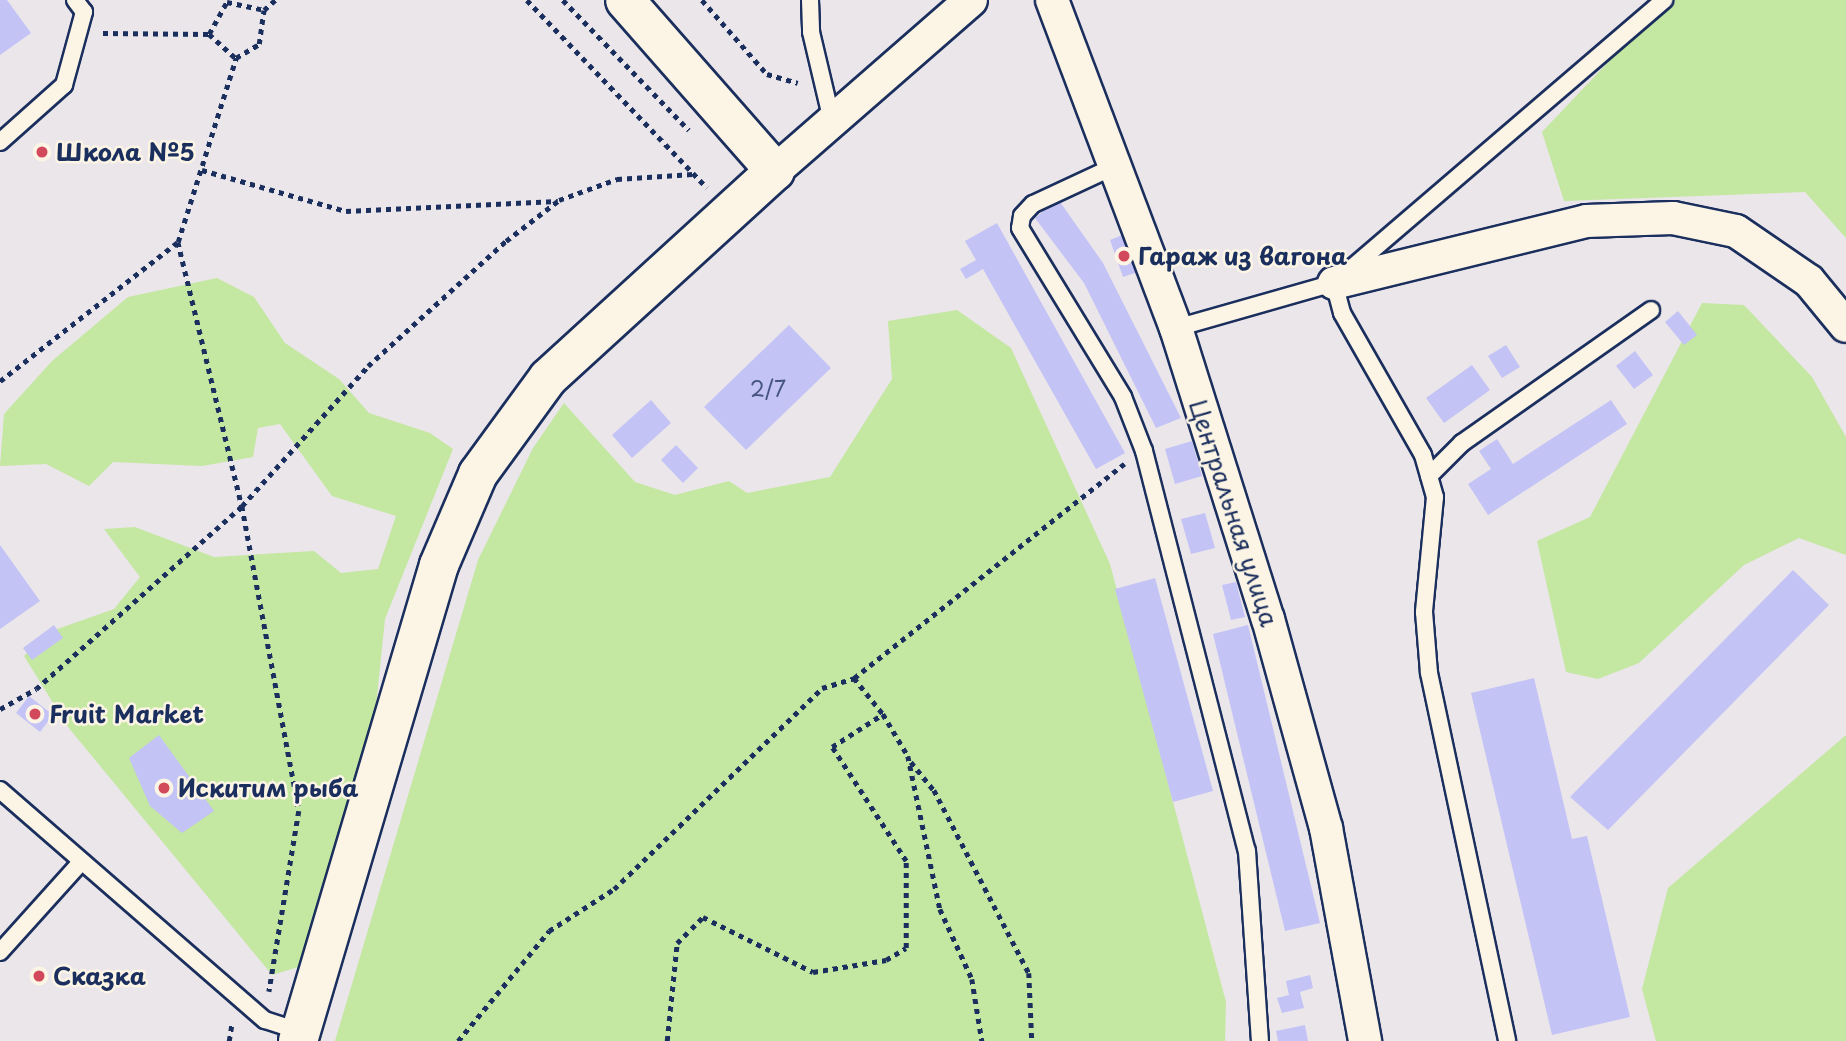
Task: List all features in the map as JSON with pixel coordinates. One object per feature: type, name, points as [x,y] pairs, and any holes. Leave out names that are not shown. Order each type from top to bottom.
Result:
[{"type":"street","points":[[625,0],[775,171]]},
{"type":"street","points":[[300,1037],[439,565],[478,474],[548,377],[723,216],[971,0]]},
{"type":"street","name":"Центральная улица","points":[[1052,0],[1176,328],[1300,730],[1326,828],[1365,1041]]},
{"type":"street","points":[[1334,283],[1586,221],[1673,218],[1736,231],[1809,281],[1846,326]]},
{"type":"lane","points":[[0,142],[64,85],[83,12],[75,0]]},
{"type":"lane","points":[[810,0],[832,121]]},
{"type":"lane","points":[[1176,328],[1334,283],[1664,0]]},
{"type":"lane","points":[[1115,166],[1033,204],[1022,216],[1020,228],[1123,397],[1144,452],[1247,851],[1260,1041]]},
{"type":"lane","points":[[1334,283],[1342,313],[1380,370],[1429,476],[1435,527],[1424,612],[1429,673],[1507,1041]]},
{"type":"lane","points":[[1429,476],[1462,443],[1651,310]]},
{"type":"lane","points":[[0,790],[264,1020],[300,1037]]},
{"type":"lane","points":[[0,952],[82,861]]},
{"type":"path","points":[[264,1020],[299,811],[242,506],[178,242],[236,58],[259,44],[264,10],[275,0]]},
{"type":"path","points":[[527,0],[693,174],[723,216]]},
{"type":"path","points":[[563,0],[694,135]]},
{"type":"path","points":[[702,0],[767,74],[789,84],[823,81]]},
{"type":"path","points":[[209,34],[227,2],[264,10]]},
{"type":"path","points":[[78,33],[209,34],[236,58]]},
{"type":"path","points":[[202,170],[346,211],[559,201]]},
{"type":"path","points":[[0,709],[36,690],[242,506],[368,366],[506,241],[559,201],[617,179],[693,174]]},
{"type":"path","points":[[0,381],[178,242]]},
{"type":"path","points":[[458,1041],[550,931],[614,889],[822,688],[854,678],[1144,452]]},
{"type":"path","points":[[854,678],[883,714],[909,760],[934,790],[1029,973],[1032,1041]]},
{"type":"path","points":[[667,1041],[677,943],[703,917],[813,972],[886,960],[906,948],[906,861],[831,747],[883,714]]},
{"type":"path","points":[[909,760],[940,909],[972,979],[982,1041]]},
{"type":"green space","points":[[1667,0],[1846,0],[1846,238],[1805,192],[1564,201],[1542,132]]},
{"type":"green space","points":[[217,278],[254,297],[285,343],[339,379],[369,413],[430,433],[453,449],[385,619],[376,706],[305,965],[272,975],[68,727],[24,656],[46,633],[114,609],[140,577],[104,529],[135,527],[214,557],[314,551],[341,573],[378,569],[396,516],[332,496],[280,424],[258,428],[253,457],[202,466],[113,462],[89,486],[46,464],[0,466],[4,414],[52,361],[128,297]]},
{"type":"green space","points":[[1702,303],[1744,305],[1812,377],[1846,437],[1846,555],[1799,538],[1744,565],[1639,663],[1598,679],[1566,672],[1537,541],[1590,517]]},
{"type":"green space","points":[[957,310],[1011,348],[1110,564],[1226,1002],[1225,1041],[335,1041],[478,560],[533,448],[564,403],[635,482],[675,495],[729,481],[747,493],[830,477],[892,379],[888,321]]},
{"type":"green space","points":[[1846,735],[1846,1041],[1656,1041],[1642,989],[1668,888]]},
{"type":"building","points":[[0,0],[7,0],[31,33],[0,55]]},
{"type":"building","points":[[1058,199],[1103,263],[1181,418],[1156,428],[1084,283],[1035,218]]},
{"type":"building","points":[[997,223],[1125,453],[1096,469],[983,269],[966,279],[960,269],[976,260],[965,241]]},
{"type":"building","name":"Гараж из вагона","points":[[1125,234],[1138,272],[1123,277],[1110,240]]},
{"type":"building","points":[[1678,311],[1697,335],[1684,345],[1665,322]]},
{"type":"building","points":[[789,325],[831,368],[746,450],[704,407]]},
{"type":"building","points":[[1506,345],[1520,367],[1502,378],[1488,356]]},
{"type":"building","points":[[1635,351],[1653,375],[1634,389],[1616,366]]},
{"type":"building","points":[[1472,365],[1490,390],[1444,423],[1426,398]]},
{"type":"building","points":[[651,400],[671,423],[632,458],[612,435]]},
{"type":"building","points":[[1611,400],[1627,424],[1488,515],[1468,484],[1491,469],[1479,451],[1497,439],[1513,464]]},
{"type":"building","points":[[1192,441],[1202,476],[1175,484],[1165,449]]},
{"type":"building","points":[[676,445],[698,468],[683,483],[661,460]]},
{"type":"building","points":[[1205,513],[1215,548],[1191,554],[1181,519]]},
{"type":"building","points":[[0,545],[40,601],[0,629]]},
{"type":"building","points":[[1793,570],[1829,605],[1608,830],[1570,797]]},
{"type":"building","points":[[1155,578],[1213,791],[1173,802],[1115,589]]},
{"type":"building","points":[[1236,582],[1245,617],[1231,620],[1222,585]]},
{"type":"building","points":[[54,625],[63,638],[32,660],[23,648]]},
{"type":"building","points":[[1248,625],[1320,923],[1285,931],[1213,634]]},
{"type":"building","points":[[1534,678],[1572,839],[1587,836],[1630,1017],[1552,1035],[1471,693]]},
{"type":"building","name":"Fruit Market","points":[[29,696],[53,715],[40,732],[16,713]]},
{"type":"building","points":[[159,735],[214,811],[182,833],[150,806],[129,758]]},
{"type":"building","points":[[1310,975],[1313,988],[1300,992],[1304,1008],[1282,1013],[1277,998],[1289,995],[1286,981]]},
{"type":"building","points":[[1305,1025],[1308,1041],[1278,1041],[1276,1031]]},
{"type":"place","name":"Школа №5","points":[[42,152]]},
{"type":"place","name":"Гараж из вагона","points":[[1124,256]]},
{"type":"place","name":"Fruit Market","points":[[35,714]]},
{"type":"place","name":"Искитим рыба","points":[[164,788]]},
{"type":"place","name":"Сказка","points":[[39,976]]}]
